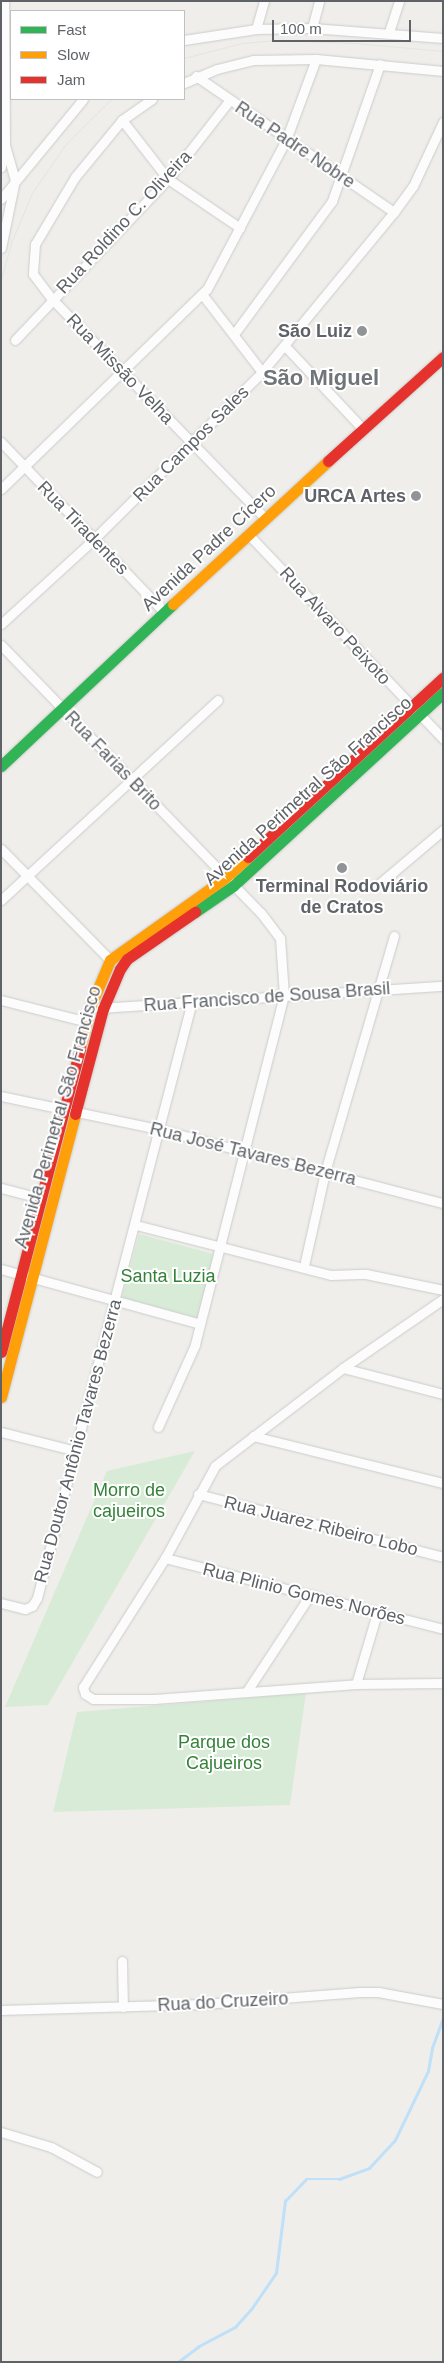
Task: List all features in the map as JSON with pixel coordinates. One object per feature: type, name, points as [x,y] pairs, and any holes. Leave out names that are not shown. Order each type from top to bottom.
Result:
[{"type":"main road","name":"Avenida Padre Cícero","points":[[1,766],[265,518],[443,357]]},
{"type":"main road","name":"Avenida Perimetral São Francisco","points":[[1,1397],[27,1276],[40,1198],[91,1006],[110,960],[158,932],[229,882],[328,800],[415,711],[443,678]]},
{"type":"main road","name":"Avenida Perimetral São Francisco","points":[[229,882],[319,791],[415,711],[443,693]]},
{"type":"main road","points":[[319,791],[328,800]]},
{"type":"main road","name":"Avenida Perimetral São Francisco","points":[[1,1352],[27,1276],[76,1112],[110,988],[128,959],[158,932]]},
{"type":"street","points":[[1,167],[5,144],[4,1]]},
{"type":"street","points":[[256,29],[264,1]]},
{"type":"street","points":[[312,28],[319,1]]},
{"type":"street","points":[[389,32],[399,1]]},
{"type":"street","points":[[185,40],[256,29],[312,28],[389,32],[443,38]]},
{"type":"street","points":[[1,489],[202,294],[240,228],[286,140],[316,59]]},
{"type":"street","points":[[185,82],[196,76],[254,60],[316,59],[443,70]]},
{"type":"street","points":[[234,334],[332,201],[380,64]]},
{"type":"street","name":"Rua Padre Nobre","points":[[196,76],[229,101],[394,212]]},
{"type":"street","points":[[1,200],[15,180],[82,100]]},
{"type":"street","points":[[151,100],[122,120],[168,179],[240,228]]},
{"type":"street","name":"Rua Roldino C. Oliveira","points":[[15,340],[168,179],[229,101]]},
{"type":"street","name":"Rua Missão Velha","points":[[122,120],[74,177],[35,244],[31,262],[38,283],[265,518]]},
{"type":"street","name":"Rua Campos Sales","points":[[1,624],[94,540],[193,443],[285,346],[413,186],[443,122]]},
{"type":"street","points":[[1,248],[15,180],[5,144]]},
{"type":"street","points":[[202,294],[262,372]]},
{"type":"street","points":[[285,346],[363,429]]},
{"type":"street","name":"Rua Tiradentes","points":[[1,442],[165,613]]},
{"type":"street","name":"Rua Alvaro Peixoto","points":[[248,534],[443,739]]},
{"type":"street","name":"Rua Farias Brito","points":[[1,645],[261,913],[280,938],[284,995],[200,1324],[189,1359],[158,1426]]},
{"type":"street","points":[[1,900],[130,779],[218,700]]},
{"type":"street","points":[[379,884],[443,830]]},
{"type":"street","points":[[1,849],[110,960]]},
{"type":"street","points":[[304,1266],[325,1172],[377,988],[394,936]]},
{"type":"street","name":"Rua Francisco de Sousa Brasil","points":[[91,1006],[103,1009],[377,988],[443,986]]},
{"type":"street","points":[[1,1000],[87,1022]]},
{"type":"street","name":"Rua Doutor Antônio Tavares Bezerra","points":[[1,1602],[20,1608],[30,1608],[36,1598],[136,1225],[158,1129],[192,1001]]},
{"type":"street","name":"Rua José Tavares Bezerra","points":[[1,1096],[158,1129],[443,1203]]},
{"type":"street","points":[[1,1188],[40,1198]]},
{"type":"street","points":[[136,1225],[304,1266],[331,1275],[366,1274],[443,1290]]},
{"type":"street","points":[[1,1269],[200,1324]]},
{"type":"street","points":[[443,1299],[343,1368],[216,1466],[198,1494],[165,1558],[84,1684],[84,1692],[90,1698],[154,1699],[356,1684],[443,1683]]},
{"type":"street","points":[[343,1368],[443,1394]]},
{"type":"street","points":[[1,1432],[76,1451]]},
{"type":"street","points":[[253,1436],[443,1483]]},
{"type":"street","name":"Rua Juarez Ribeiro Lobo","points":[[198,1494],[443,1557]]},
{"type":"street","name":"Rua Plinio Gomes Norões","points":[[165,1558],[443,1629]]},
{"type":"street","points":[[247,1691],[310,1595]]},
{"type":"street","points":[[356,1684],[377,1612]]},
{"type":"street","points":[[122,1961],[123,2007]]},
{"type":"street","name":"Rua do Cruzeiro","points":[[1,2010],[123,2007],[360,1992],[378,1992],[443,2004]]},
{"type":"street","points":[[1,2132],[51,2147],[97,2172]]},
{"type":"green space","name":"Santa Luzia","points":[[139,1234],[214,1254],[197,1318],[122,1298]]},
{"type":"green space","name":"Morro de cajueiros","points":[[195,1451],[48,1705],[5,1707],[107,1471]]},
{"type":"green space","name":"Parque dos Cajueiros","points":[[306,1693],[290,1805],[53,1812],[77,1712]]},
{"type":"waterway","points":[[178,2362],[199,2346],[235,2327],[252,2308],[276,2273],[285,2201],[306,2179],[339,2179],[369,2168],[395,2140],[428,2071],[432,2048],[443,2018]]},
{"type":"tram line","points":[[185,58],[242,43],[280,40],[355,43],[443,51]]},
{"type":"tram line","points":[[1,279],[11,243],[32,193],[65,145],[110,100]]},
{"type":"traffic: fast","points":[[1,766],[173,604]]},
{"type":"traffic: fast","points":[[195,912],[233,886],[443,693]]},
{"type":"traffic: slow","points":[[173,604],[328,461]]},
{"type":"traffic: slow","points":[[80,1048],[91,1005],[110,960],[225,878],[248,857]]},
{"type":"traffic: slow","points":[[1,1397],[75,1114]]},
{"type":"traffic: jam","points":[[328,461],[443,357]]},
{"type":"traffic: jam","points":[[248,857],[443,678]]},
{"type":"traffic: jam","points":[[75,1114],[103,1009],[120,969],[127,959],[195,912]]},
{"type":"traffic: jam","points":[[1,1352],[80,1048]]},
{"type":"place","name":"São Luiz","points":[[362,331]]},
{"type":"place","name":"URCA Artes","points":[[416,496]]},
{"type":"place","name":"Terminal Rodoviário de Cratos","points":[[342,868]]},
{"type":"district","name":"São Miguel","points":[[321,378]]}]
